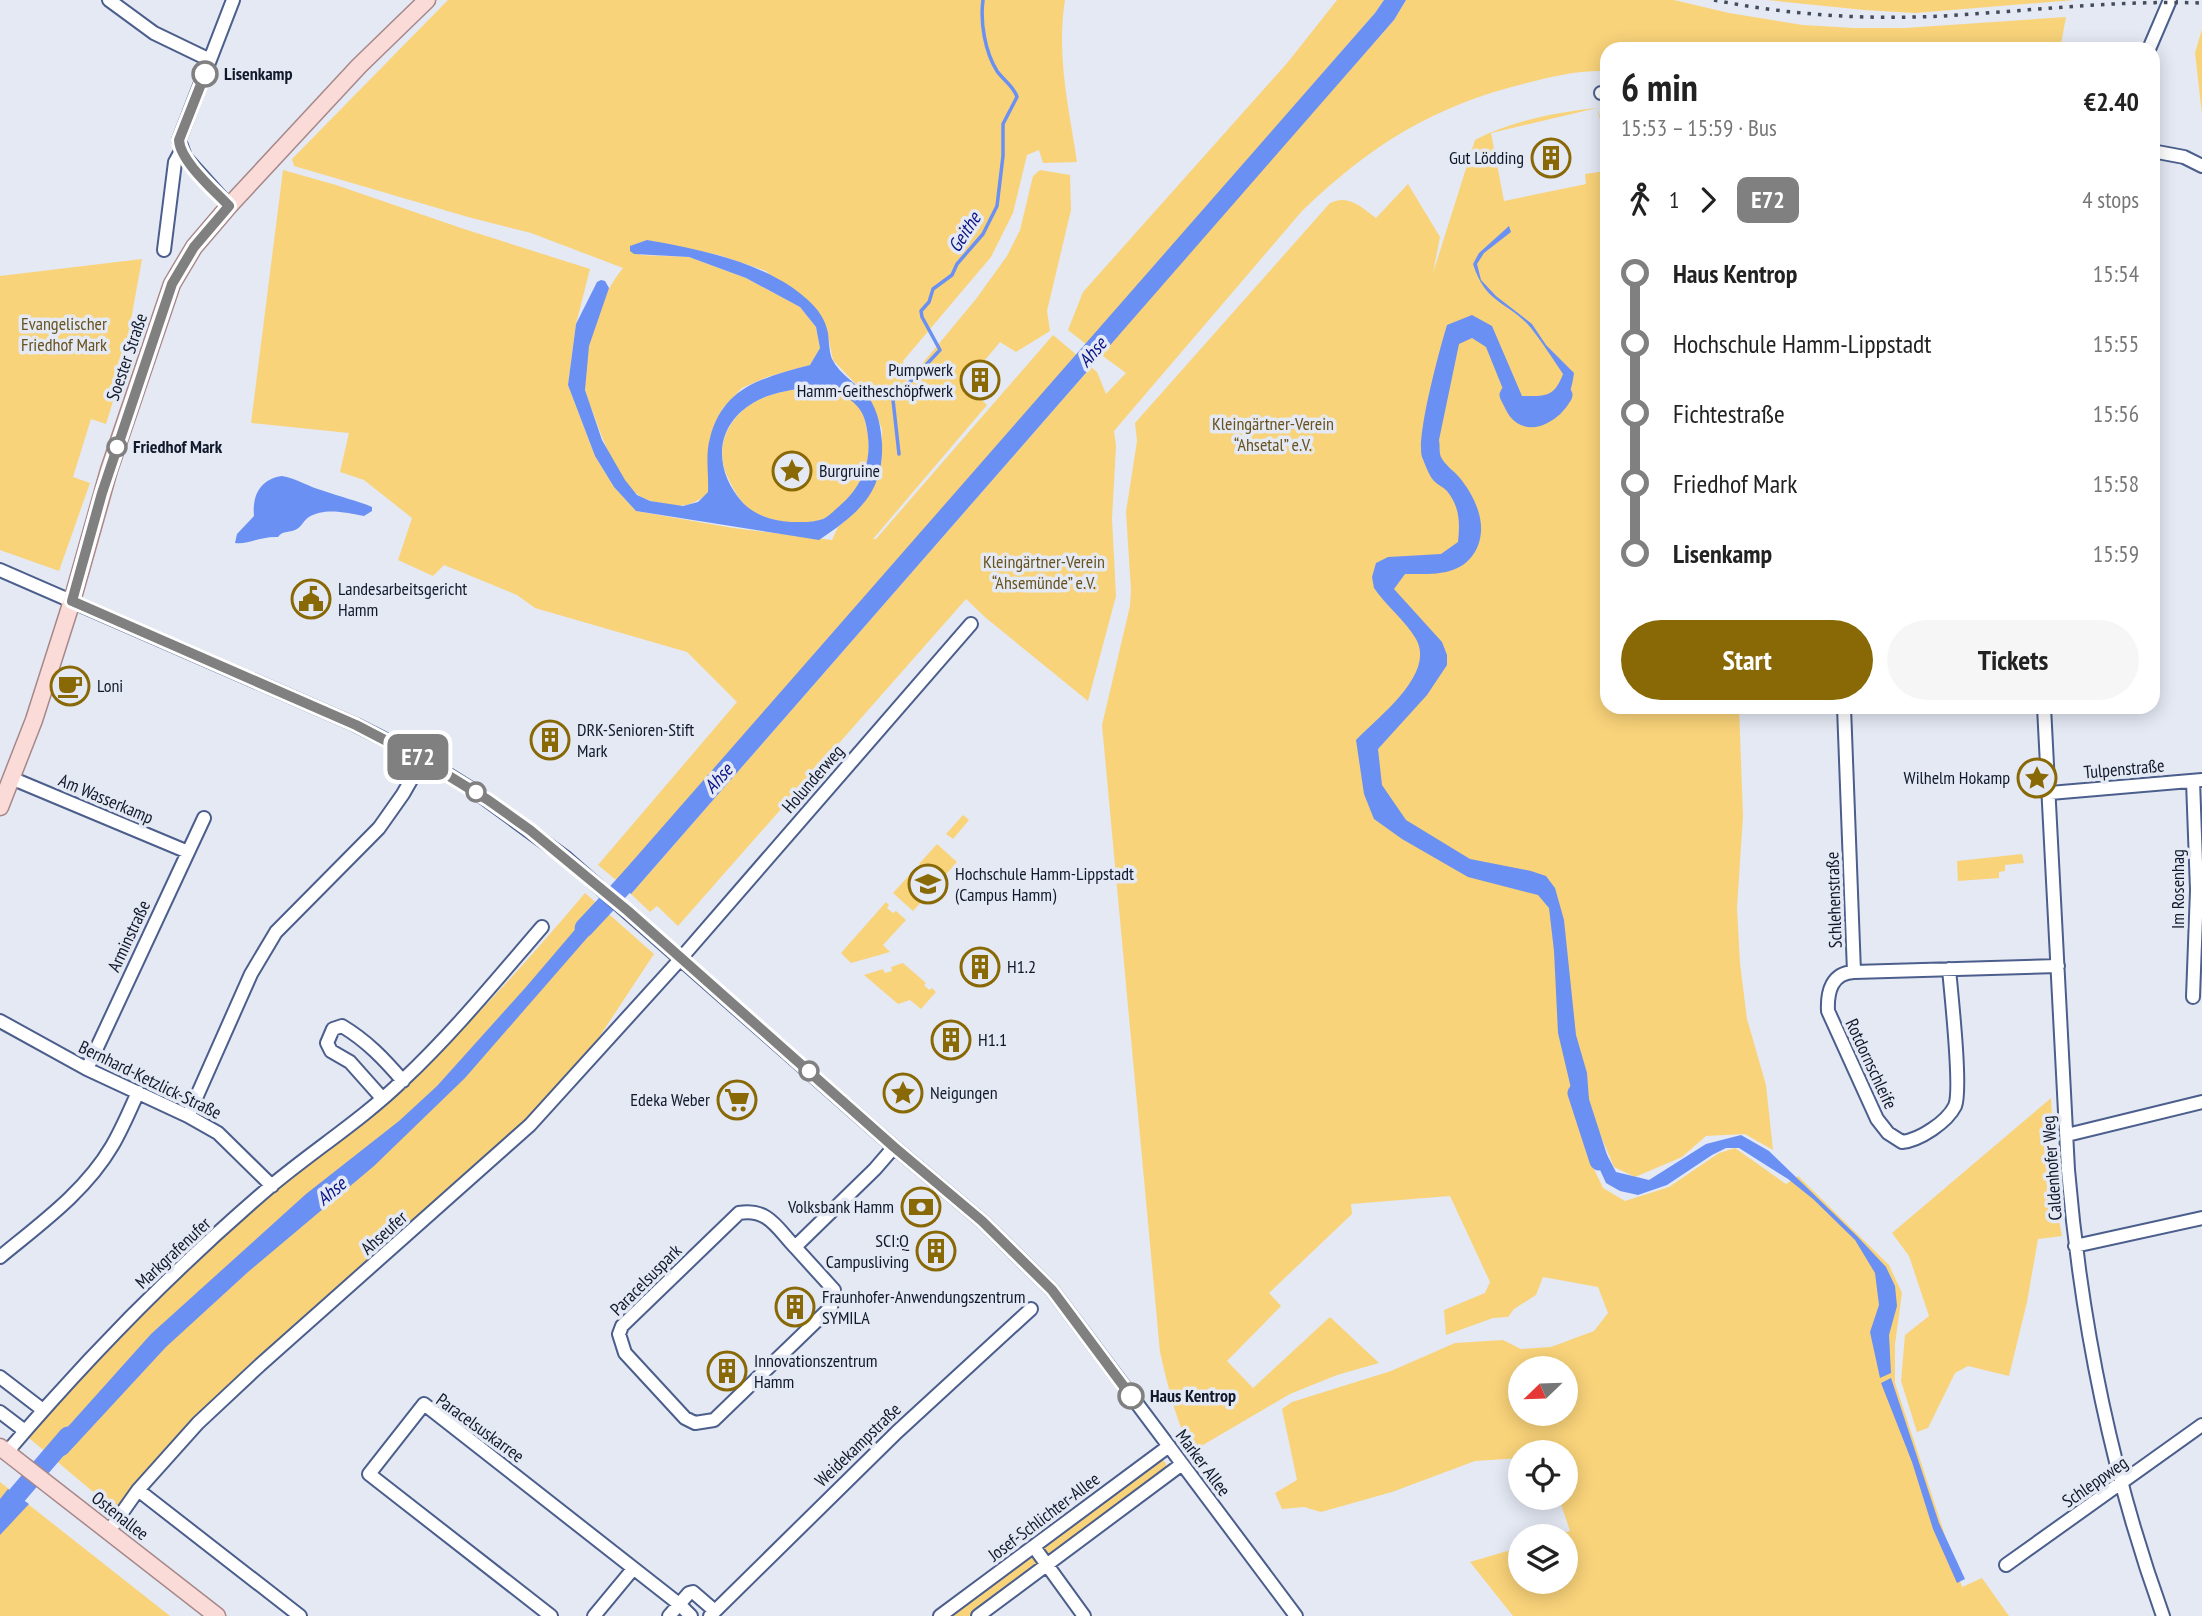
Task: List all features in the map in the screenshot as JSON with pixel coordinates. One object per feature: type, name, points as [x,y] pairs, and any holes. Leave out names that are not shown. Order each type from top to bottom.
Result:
[{"type":"main road","name":"Soester Straße","points":[[0,807],[34,720],[72,601],[102,493],[172,284],[194,247],[229,206],[359,66],[427,0]]},
{"type":"main road","name":"Ostenallee","points":[[4,1450],[217,1616]]},
{"type":"street","points":[[110,0],[154,33],[210,60]]},
{"type":"street","points":[[229,206],[181,151],[179,140],[233,0]]},
{"type":"street","points":[[2152,42],[2170,0]]},
{"type":"street","points":[[164,250],[175,162],[181,151]]},
{"type":"street","points":[[2160,152],[2184,157],[2202,166]]},
{"type":"street","name":"Marker Allee","points":[[0,570],[356,725],[423,760],[513,817],[597,884],[894,1147],[982,1221],[1052,1290],[1169,1446],[1181,1458],[1296,1616]]},
{"type":"street","name":"Holunderweg","points":[[681,958],[971,624]]},
{"type":"street","name":"Schlehenstraße","points":[[1844,714],[1854,972],[2058,965]]},
{"type":"street","name":"Caldenhofer Weg","points":[[2045,714],[2067,1135],[2076,1246],[2094,1360],[2122,1484],[2138,1545],[2163,1616]]},
{"type":"street","points":[[188,1116],[251,974],[276,932],[379,828],[423,760]]},
{"type":"street","name":"Am Wasserkamp","points":[[10,778],[188,852]]},
{"type":"street","name":"Tulpenstraße","points":[[2050,793],[2198,780]]},
{"type":"street","name":"Im Rosenhag","points":[[2193,997],[2198,780]]},
{"type":"street","name":"Arminstraße","points":[[87,1069],[204,818]]},
{"type":"street","name":"Markgrafenufer","points":[[4,1450],[162,1286],[272,1186],[403,1081],[473,1008],[541,927]]},
{"type":"street","name":"Ahseufer","points":[[108,1531],[138,1490],[198,1423],[530,1125],[681,958]]},
{"type":"street","name":"Rotdornschleife","points":[[1854,972],[1835,977],[1829,994],[1828,1011],[1877,1119],[1895,1140],[1902,1142],[1921,1136],[1949,1114],[1955,1105],[1957,1084],[1949,969]]},
{"type":"street","name":"Bernhard-Ketzlick-Straße","points":[[0,1021],[87,1069],[188,1116],[218,1133],[272,1186]]},
{"type":"street","points":[[382,1098],[350,1062],[331,1051],[327,1043],[333,1029],[342,1026],[362,1038],[379,1052],[403,1081]]},
{"type":"street","points":[[0,1257],[77,1192],[112,1146],[138,1092]]},
{"type":"street","points":[[2067,1135],[2202,1102]]},
{"type":"street","points":[[795,1247],[894,1147]]},
{"type":"street","name":"Paracelsuspark","points":[[739,1213],[762,1213],[795,1247],[834,1290],[831,1307],[714,1420],[695,1423],[685,1418],[625,1353],[619,1334],[622,1326],[739,1213]]},
{"type":"street","points":[[2076,1246],[2202,1218]]},
{"type":"street","name":"Weidekampstraße","points":[[713,1614],[897,1432],[1031,1309]]},
{"type":"street","points":[[0,1377],[43,1410]]},
{"type":"street","name":"Paracelsuskarree","points":[[551,1616],[369,1474],[424,1404],[676,1601],[691,1616]]},
{"type":"street","points":[[0,1412],[25,1431]]},
{"type":"street","name":"Schleppweg","points":[[2006,1565],[2202,1425]]},
{"type":"street","name":"Josef-Schlichter-Allee","points":[[940,1616],[1169,1446]]},
{"type":"street","points":[[978,1616],[1047,1565],[1181,1458]]},
{"type":"street","name":"Ostenallee","points":[[138,1490],[300,1616]]},
{"type":"street","points":[[1034,1548],[1084,1616]]},
{"type":"street","points":[[594,1616],[633,1569]]},
{"type":"street","points":[[669,1616],[676,1601],[693,1592],[713,1614]]},
{"type":"green space","points":[[448,0],[1065,0],[1063,61],[1077,162],[1043,163],[1039,150],[1027,155],[1013,213],[991,257],[903,361],[907,382],[976,299],[1007,256],[1020,230],[1033,176],[1040,170],[1070,175],[1071,210],[1047,311],[1050,331],[1016,352],[1000,342],[965,384],[987,405],[873,539],[876,539],[1053,335],[1078,356],[812,664],[616,880],[598,865],[737,702],[687,652],[535,608],[517,595],[444,565],[433,576],[398,560],[412,518],[364,480],[340,472],[349,433],[251,423],[283,170],[590,269],[576,324],[568,385],[595,456],[614,487],[636,511],[733,528],[832,540],[838,527],[860,507],[880,472],[882,429],[870,399],[833,360],[827,331],[766,271],[719,255],[647,240],[640,255],[689,257],[746,278],[800,307],[816,327],[820,348],[810,365],[767,377],[742,388],[722,409],[708,493],[693,503],[683,505],[646,499],[632,490],[619,471],[602,438],[585,388],[587,357],[594,324],[606,294],[623,268],[531,233],[294,166],[292,159]]},
{"type":"green space","points":[[1337,0],[1384,0],[1087,345],[1068,330],[1083,292],[1288,62]]},
{"type":"green space","name":"Kleingärtner-Verein “Ahsemünde” e.V.","points":[[1406,0],[1674,0],[1729,13],[1803,25],[1854,28],[1905,28],[2066,17],[2061,42],[1600,42],[1600,71],[1556,76],[1493,92],[1433,116],[1379,147],[1302,211],[1114,431],[1116,446],[1112,519],[1116,596],[1088,701],[966,599],[678,926],[657,906],[650,912],[631,894],[1091,367],[1097,372],[1106,394],[1126,373],[1100,354],[1394,20]]},
{"type":"green space","points":[[1767,0],[2075,0],[1915,13]]},
{"type":"green space","points":[[2202,29],[2202,114],[2195,53]]},
{"type":"green space","name":"Kleingärtner-Verein “Ahsetal” e.V.","points":[[1597,108],[1491,133],[1504,201],[1586,184],[1585,174],[1600,172],[1600,714],[1739,714],[1743,816],[1737,908],[1740,963],[1747,1019],[1766,1085],[1773,1150],[1745,1134],[1706,1136],[1682,1157],[1635,1177],[1614,1167],[1600,1134],[1583,1140],[1586,1152],[1603,1188],[1625,1201],[1669,1187],[1719,1153],[1735,1148],[1786,1184],[1798,1176],[1889,1265],[1902,1293],[1895,1344],[1895,1383],[1962,1587],[1982,1578],[2009,1616],[1513,1616],[1470,1562],[1508,1551],[1508,1594],[1578,1594],[1578,1524],[1568,1524],[1563,1510],[1578,1510],[1578,1440],[1508,1440],[1508,1459],[1475,1461],[1392,1492],[1321,1512],[1304,1507],[1282,1509],[1275,1493],[1297,1480],[1282,1409],[1292,1402],[1391,1371],[1455,1343],[1503,1340],[1521,1349],[1551,1347],[1594,1331],[1608,1313],[1598,1287],[1543,1277],[1536,1295],[1514,1309],[1508,1317],[1493,1318],[1446,1335],[1444,1310],[1485,1293],[1490,1282],[1450,1196],[1351,1204],[1352,1214],[1269,1293],[1281,1306],[1227,1361],[1253,1388],[1330,1317],[1379,1363],[1337,1375],[1290,1394],[1191,1452],[1181,1428],[1160,1352],[1102,725],[1130,606],[1126,512],[1137,441],[1135,423],[1330,203],[1349,201],[1376,218],[1408,184],[1440,237],[1433,273],[1475,140],[1489,133],[1519,123]]},
{"type":"green space","name":"Evangelischer Friedhof Mark","points":[[142,259],[121,375],[106,424],[91,419],[73,477],[90,483],[59,571],[0,550],[0,276]]},
{"type":"green space","points":[[809,387],[842,394],[860,409],[866,424],[869,448],[864,472],[852,495],[834,513],[823,519],[798,523],[771,519],[751,510],[734,489],[722,459],[725,437],[735,418],[753,403],[773,394]]},
{"type":"green space","points":[[963,815],[969,820],[953,839],[946,834]]},
{"type":"green space","points":[[937,844],[957,862],[939,882],[919,864]]},
{"type":"green space","points":[[2022,854],[2024,863],[2005,865],[2005,871],[1999,872],[1999,878],[1958,881],[1957,861]]},
{"type":"green space","points":[[914,870],[934,888],[913,911],[893,893]]},
{"type":"green space","points":[[585,893],[654,954],[584,1060],[423,1222],[259,1361],[117,1512],[29,1438],[85,1371],[176,1275],[273,1187],[366,1118],[421,1070],[494,996]]},
{"type":"green space","points":[[886,902],[889,905],[887,908],[893,913],[896,911],[906,920],[883,945],[890,952],[851,963],[841,953]]},
{"type":"green space","points":[[903,963],[926,983],[924,985],[929,990],[932,988],[936,992],[921,1009],[910,1000],[898,1004],[864,975],[883,969],[885,973],[892,971],[891,967]]},
{"type":"green space","points":[[2051,1098],[2057,1210],[2062,1236],[2038,1239],[2027,1302],[2009,1376],[1968,1366],[1955,1373],[1928,1428],[1917,1432],[1901,1381],[1905,1335],[1929,1316],[1909,1256],[1892,1233]]},
{"type":"green space","points":[[1162,1459],[1168,1470],[1047,1556],[1043,1550],[1044,1546]]},
{"type":"green space","points":[[0,1482],[170,1616],[0,1616]]},
{"type":"green space","points":[[1030,1556],[1037,1560],[1036,1567],[969,1616],[947,1616]]},
{"type":"water","points":[[1384,0],[1406,0],[1394,20],[631,894],[616,880]]},
{"type":"water","points":[[1509,226],[1511,232],[1484,253],[1477,264],[1481,280],[1496,296],[1532,324],[1546,345],[1574,373],[1572,386],[1558,408],[1520,415],[1507,399],[1486,347],[1472,338],[1459,344],[1439,440],[1440,453],[1475,501],[1480,520],[1480,539],[1477,548],[1464,564],[1446,572],[1405,574],[1394,589],[1442,642],[1447,655],[1447,665],[1427,695],[1378,749],[1382,785],[1406,820],[1470,859],[1546,876],[1555,888],[1564,920],[1576,1035],[1587,1073],[1590,1113],[1578,1118],[1558,1033],[1549,908],[1538,895],[1468,877],[1402,839],[1374,819],[1364,794],[1356,740],[1402,694],[1418,666],[1420,652],[1412,632],[1374,588],[1372,577],[1376,563],[1388,557],[1441,554],[1458,542],[1457,509],[1447,491],[1430,476],[1422,457],[1421,446],[1430,392],[1447,325],[1472,315],[1492,326],[1522,396],[1552,392],[1563,374],[1531,328],[1484,288],[1473,264],[1479,253]]},
{"type":"water","points":[[647,240],[704,251],[741,262],[793,288],[819,313],[828,333],[832,359],[872,403],[882,443],[878,476],[866,501],[819,540],[636,511],[614,487],[595,456],[568,385],[576,324],[597,282],[605,281],[609,288],[589,346],[585,390],[602,440],[625,480],[637,495],[650,501],[683,506],[698,502],[708,492],[707,458],[710,438],[716,420],[725,406],[748,386],[810,365],[820,348],[816,327],[800,307],[746,278],[689,257],[634,254],[630,251],[630,246]],"holes":[[[809,387],[841,394],[861,411],[868,442],[863,474],[845,501],[823,519],[791,522],[765,517],[743,503],[733,490],[723,464],[725,437],[730,424],[753,403],[773,394]]]},
{"type":"water","points":[[282,476],[372,507],[372,511],[364,516],[322,512],[309,517],[297,529],[282,533],[278,537],[235,543],[237,534],[254,516],[254,502],[259,490],[268,481]]},
{"type":"water","points":[[596,905],[607,915],[465,1078],[374,1166],[248,1272],[166,1347],[67,1454],[58,1459],[49,1452],[56,1440],[151,1334],[306,1194],[399,1121],[437,1086]]},
{"type":"water","points":[[1741,1135],[1769,1151],[1886,1267],[1895,1286],[1897,1306],[1889,1335],[1891,1373],[1880,1378],[1870,1332],[1879,1305],[1875,1273],[1855,1240],[1788,1179],[1739,1148],[1726,1148],[1667,1185],[1638,1195],[1620,1191],[1606,1183],[1586,1139],[1597,1136],[1616,1172],[1649,1180],[1706,1144]]},
{"type":"water","points":[[1891,1378],[1939,1523],[1965,1579],[1957,1583],[1933,1529],[1912,1462],[1881,1383]]},
{"type":"water","points":[[8,1489],[29,1504],[0,1535],[0,1499]]},
{"type":"waterway","name":"Geithe","points":[[899,454],[893,400],[940,350],[921,311],[929,302],[933,289],[952,275],[957,264],[983,234],[997,206],[1003,156],[1003,124],[1017,97],[997,71],[989,55],[983,27],[983,0]]},
{"type":"waterway","points":[[1509,395],[1517,410],[1529,418],[1549,411],[1563,395]]},
{"type":"waterway","name":"Ahse","points":[[584,928],[640,868]]},
{"type":"waterway","points":[[1577,1093],[1599,1161]]},
{"type":"waterway","name":"Ahse","points":[[0,1515],[68,1436]]},
{"type":"railway","points":[[1714,0],[1799,13],[1884,17],[1942,16],[2104,4],[2202,3]]},
{"type":"bus line","name":"E72","points":[[205,74],[179,140],[180,146],[185,157],[229,206],[194,247],[172,284],[102,493],[72,601],[356,725],[423,760],[488,800],[530,830],[628,911],[894,1147],[982,1221],[1052,1290],[1131,1396]]},
{"type":"place","name":"Lisenkamp","points":[[205,74]]},
{"type":"place","name":"Gut Lödding","points":[[1551,158]]},
{"type":"place","name":"Pumpwerk Hamm-Geitheschöpfwerk","points":[[980,380]]},
{"type":"place","name":"Friedhof Mark","points":[[117,447]]},
{"type":"place","name":"Burgruine","points":[[792,471]]},
{"type":"place","name":"Landesarbeitsgericht Hamm","points":[[311,599]]},
{"type":"place","name":"Loni","points":[[70,686]]},
{"type":"place","name":"DRK-Senioren-Stift Mark","points":[[550,740]]},
{"type":"place","name":"Wilhelm Hokamp","points":[[2037,778]]},
{"type":"place","name":"Hochschule Hamm-Lippstadt (Campus Hamm)","points":[[928,884]]},
{"type":"place","name":"H1.2","points":[[980,967]]},
{"type":"place","name":"H1.1","points":[[951,1040]]},
{"type":"place","name":"Neigungen","points":[[903,1093]]},
{"type":"place","name":"Edeka Weber","points":[[737,1100]]},
{"type":"place","name":"Volksbank Hamm","points":[[921,1207]]},
{"type":"place","name":"SCI:Q Campusliving","points":[[936,1251]]},
{"type":"place","name":"Fraunhofer-Anwendungszentrum SYMILA","points":[[795,1307]]},
{"type":"place","name":"Innovationszentrum Hamm","points":[[727,1371]]},
{"type":"place","name":"Haus Kentrop","points":[[1131,1396]]}]
